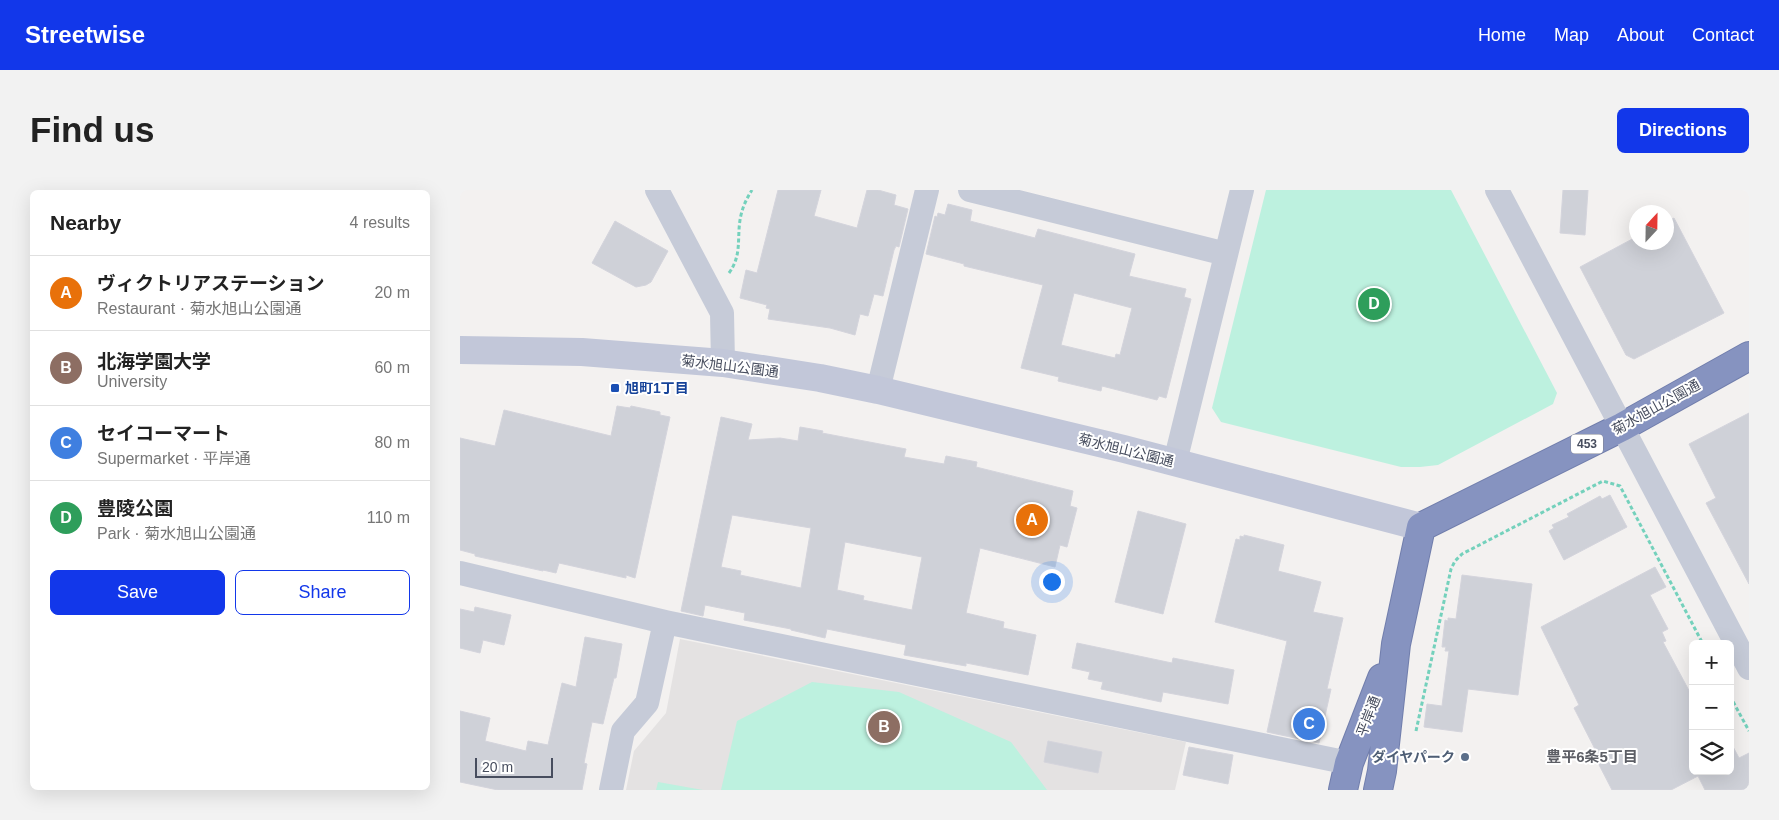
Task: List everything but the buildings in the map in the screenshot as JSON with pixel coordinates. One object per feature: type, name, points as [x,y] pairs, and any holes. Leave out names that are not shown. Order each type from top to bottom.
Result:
[{"type":"highway","name":"菊水旭山公園通","points":[[1421,528],[1622,427],[1749,356]]},
{"type":"highway","name":"平岸通","points":[[1378,790],[1382,771],[1396,644],[1421,528]]},
{"type":"highway","name":"平岸通","points":[[1344,790],[1349,764],[1396,644]]},
{"type":"street","points":[[657,190],[722,313],[722,363]]},
{"type":"street","points":[[878,390],[927,190]]},
{"type":"street","points":[[970,190],[1226,254]]},
{"type":"street","points":[[1175,462],[1242,190]]},
{"type":"street","points":[[1497,190],[1749,668]]},
{"type":"street","name":"菊水旭山公園通","points":[[460,350],[582,352],[722,363],[820,378],[878,390],[1175,462],[1421,528]]},
{"type":"street","points":[[460,573],[665,622],[1349,764]]},
{"type":"street","points":[[611,790],[623,730],[647,703],[665,622]]},
{"type":"path","points":[[707,286],[727,275],[732,269],[739,248],[741,216],[746,200],[752,190]]},
{"type":"path","points":[[1415,732],[1451,569],[1455,561],[1462,554],[1603,481],[1620,486],[1701,640]]},
{"type":"path","points":[[1734,703],[1749,731]]},
{"type":"shaded area","points":[[680,639],[1186,742],[1175,790],[626,790],[634,751],[666,713]]},
{"type":"green space","points":[[1266,190],[1451,190],[1557,393],[1553,404],[1438,465],[1420,467],[1401,467],[1221,422],[1212,408]]},
{"type":"green space","points":[[812,682],[899,692],[1011,742],[1047,790],[721,790],[737,721]]},
{"type":"green space","points":[[658,782],[703,790],[656,790]]},
{"type":"place","name":"豊陵公園","points":[[1374,304]]},
{"type":"place","name":"旭町1丁目","points":[[615,388]]},
{"type":"place","name":"ヴィクトリアステーション","points":[[1032,520]]},
{"type":"place","name":"セイコーマート","points":[[1309,724]]},
{"type":"place","name":"北海学園大学","points":[[884,727]]},
{"type":"place","name":"ダイヤパーク","points":[[1465,757]]},
{"type":"district","name":"豊平6条5丁目","points":[[1592,757]]}]
